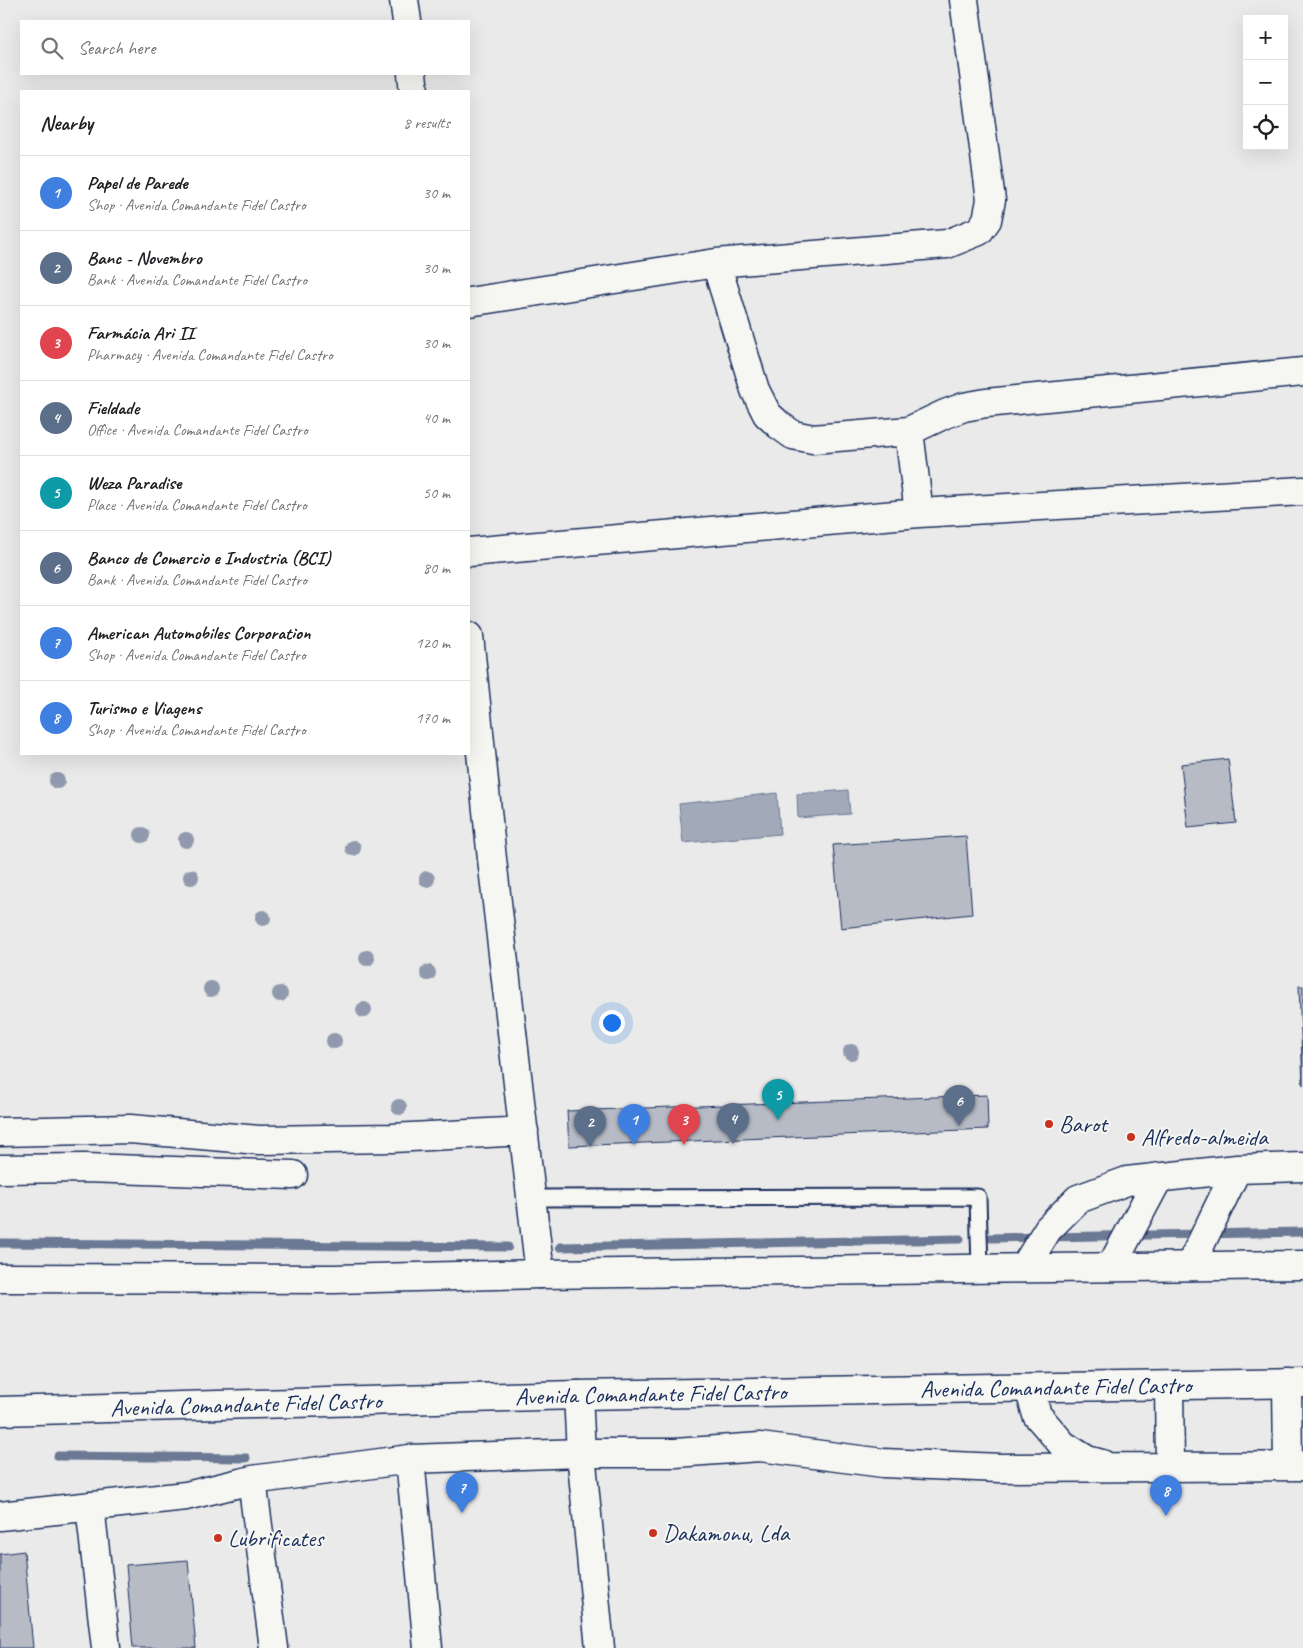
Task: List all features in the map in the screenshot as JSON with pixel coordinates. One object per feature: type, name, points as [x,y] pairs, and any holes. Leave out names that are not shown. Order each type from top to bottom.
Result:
[{"type":"main road","points":[[404,0],[406,20]]},
{"type":"main road","points":[[470,302],[716,263],[947,244],[979,231],[988,220],[991,200],[964,0]]},
{"type":"main road","points":[[412,75],[414,90]]},
{"type":"main road","points":[[716,263],[754,390],[767,414],[793,435],[812,440],[909,431],[945,414],[978,404],[1303,372]]},
{"type":"main road","points":[[909,431],[919,513]]},
{"type":"main road","points":[[470,552],[919,513],[1303,491]]},
{"type":"main road","points":[[470,646],[492,859],[540,1274]]},
{"type":"main road","points":[[0,1132],[130,1129],[260,1140],[392,1138],[524,1131]]},
{"type":"main road","points":[[1024,1268],[1048,1229],[1078,1199],[1126,1181],[1237,1169],[1303,1166]]},
{"type":"main road","points":[[0,1169],[85,1168],[293,1174]]},
{"type":"main road","points":[[1190,1266],[1237,1169]]},
{"type":"main road","points":[[1110,1268],[1159,1177]]},
{"type":"main road","points":[[0,1278],[334,1279],[540,1274],[1303,1265]]},
{"type":"main road","points":[[0,1516],[186,1496],[252,1480],[410,1459],[581,1453],[675,1453],[760,1447],[883,1463],[1000,1468],[1296,1466],[1295,1383]]},
{"type":"main road","name":"Avenida Comandante Fidel Castro","points":[[0,1411],[578,1396],[1295,1383]]},
{"type":"main road","points":[[1169,1386],[1170,1467]]},
{"type":"main road","points":[[1029,1388],[1038,1415],[1063,1445],[1087,1460],[1118,1467]]},
{"type":"main road","points":[[578,1396],[581,1453],[600,1648]]},
{"type":"main road","points":[[410,1459],[428,1648]]},
{"type":"main road","points":[[252,1480],[274,1648]]},
{"type":"main road","points":[[90,1506],[106,1648]]},
{"type":"lane","points":[[532,1198],[978,1197],[980,1269]]},
{"type":"water","points":[[848,790],[850,814],[798,818],[797,794]]},
{"type":"water","points":[[777,793],[780,834],[683,843],[679,804]]},
{"type":"building","points":[[1228,759],[1236,823],[1188,828],[1181,764]]},
{"type":"building","points":[[966,836],[972,914],[841,928],[833,845]]},
{"type":"building","points":[[1299,986],[1303,986],[1303,1085]]},
{"type":"building","points":[[987,1095],[988,1129],[569,1146],[567,1111]]},
{"type":"building","points":[[24,1551],[33,1648],[0,1648],[0,1554]]},
{"type":"building","points":[[188,1560],[196,1648],[133,1648],[126,1565]]},
{"type":"waterway","points":[[991,1238],[1303,1232]]},
{"type":"waterway","points":[[560,1247],[960,1239]]},
{"type":"waterway","points":[[0,1243],[508,1247]]},
{"type":"waterway","points":[[58,1456],[246,1458]]},
{"type":"place","name":"Weza Paradise","points":[[778,1120]]},
{"type":"place","name":"Barot","points":[[1049,1124]]},
{"type":"place","name":"Banco de Comercio e Industria (BCI)","points":[[959,1126]]},
{"type":"place","name":"Alfredo-almeida","points":[[1131,1137]]},
{"type":"place","name":"Fieldade","points":[[733,1144]]},
{"type":"place","name":"Papel de Parede","points":[[634,1145]]},
{"type":"place","name":"Farmácia Ari II","points":[[684,1145]]},
{"type":"place","name":"Banc - Novembro","points":[[590,1147]]},
{"type":"place","name":"American Automobiles Corporation","points":[[462,1513]]},
{"type":"place","name":"Turismo e Viagens","points":[[1166,1516]]},
{"type":"place","name":"Dakamonu, Lda","points":[[653,1533]]},
{"type":"place","name":"Lubrificates","points":[[218,1538]]}]
